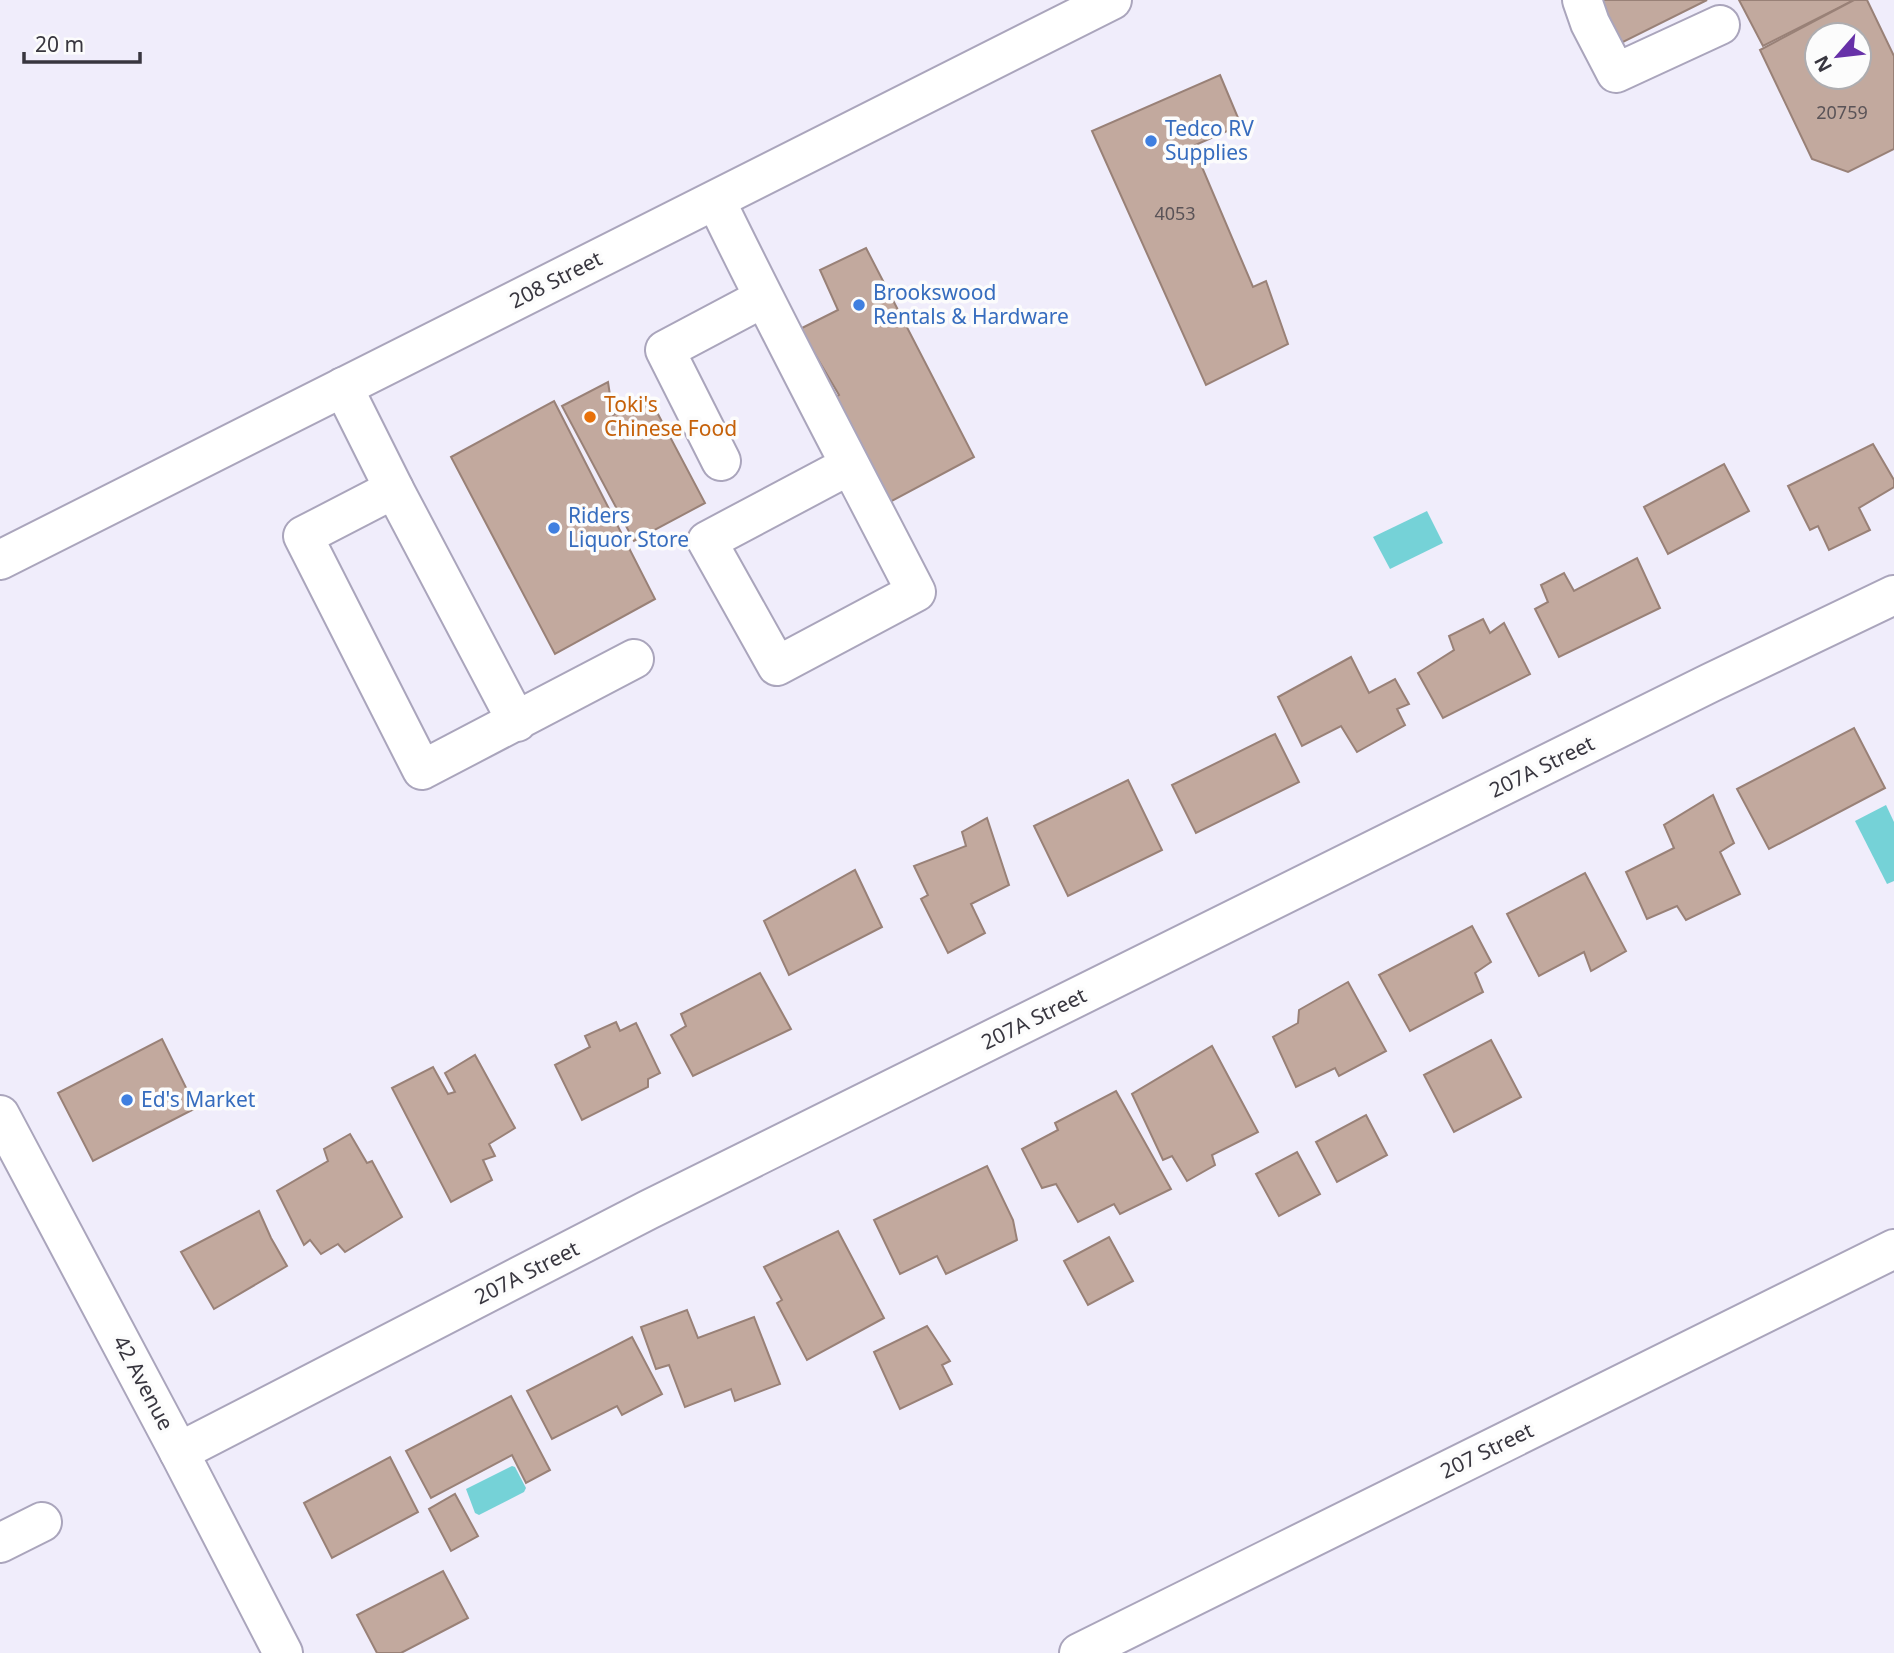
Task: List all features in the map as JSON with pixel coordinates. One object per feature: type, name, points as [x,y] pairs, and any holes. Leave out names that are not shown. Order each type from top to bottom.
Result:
[{"type":"street","name":"208 Street","points":[[0,560],[1112,0]]},
{"type":"street","points":[[1582,0],[1590,23],[1616,74],[1720,25]]},
{"type":"street","points":[[716,201],[763,298],[850,465],[916,592],[777,666],[707,541],[850,465]]},
{"type":"street","points":[[722,461],[665,350],[763,298]]},
{"type":"street","points":[[343,387],[517,722]]},
{"type":"street","points":[[394,489],[303,536],[422,770],[634,659]]},
{"type":"street","name":"207A Street","points":[[179,1452],[685,1192],[1673,701],[1894,595]]},
{"type":"street","name":"42 Avenue","points":[[0,1115],[9,1153],[179,1452],[283,1653]]},
{"type":"street","name":"207 Street","points":[[1079,1653],[1894,1249]]},
{"type":"street","points":[[0,1543],[42,1522]]},
{"type":"water","points":[[1427,511],[1443,543],[1390,569],[1373,537]]},
{"type":"water","points":[[1886,805],[1894,822],[1894,881],[1887,884],[1855,821]]},
{"type":"water","points":[[512,1466],[526,1488],[524,1492],[479,1515],[475,1513],[466,1489]]},
{"type":"building","points":[[1589,0],[1707,0],[1621,43],[1610,20],[1595,13]]},
{"type":"building","points":[[1739,0],[1854,0],[1812,21],[1803,21],[1803,26],[1763,46]]},
{"type":"building","points":[[1854,0],[1867,0],[1894,56],[1894,149],[1848,172],[1812,159],[1760,50],[1803,27],[1803,91],[1873,91],[1873,21],[1815,21]]},
{"type":"building","points":[[1220,75],[1241,125],[1193,146],[1253,287],[1266,281],[1288,344],[1206,385],[1092,131]]},
{"type":"building","points":[[866,248],[974,457],[890,502],[834,398],[839,395],[800,329],[838,310],[820,270]]},
{"type":"building","points":[[608,382],[613,415],[649,397],[705,503],[634,541],[562,406]]},
{"type":"building","name":"Riders Liquor Store","points":[[554,401],[655,599],[555,654],[451,457]]},
{"type":"building","points":[[1873,444],[1894,480],[1894,487],[1859,508],[1870,530],[1829,550],[1818,526],[1810,530],[1788,486]]},
{"type":"building","points":[[1724,464],[1749,511],[1668,554],[1644,507]]},
{"type":"building","points":[[1637,558],[1660,608],[1559,657],[1535,609],[1548,602],[1541,585],[1564,573],[1574,591]]},
{"type":"building","points":[[1483,619],[1490,633],[1504,623],[1530,674],[1443,718],[1418,673],[1454,650],[1449,636]]},
{"type":"building","points":[[1351,657],[1369,693],[1395,679],[1409,704],[1397,709],[1405,725],[1357,752],[1341,726],[1302,746],[1278,697]]},
{"type":"building","points":[[1854,728],[1885,788],[1769,849],[1737,789]]},
{"type":"building","points":[[1275,734],[1299,782],[1196,833],[1172,785]]},
{"type":"building","points":[[1128,780],[1162,850],[1068,896],[1034,826]]},
{"type":"building","points":[[1713,795],[1734,843],[1720,852],[1740,894],[1686,920],[1677,906],[1647,919],[1626,872],[1674,848],[1664,825]]},
{"type":"building","points":[[987,818],[1009,885],[971,904],[985,933],[948,953],[921,899],[928,895],[914,866],[966,846],[962,832]]},
{"type":"building","points":[[855,870],[882,927],[789,975],[764,921]]},
{"type":"building","points":[[1585,873],[1626,951],[1591,971],[1584,952],[1539,976],[1507,914]]},
{"type":"building","points":[[1472,926],[1491,962],[1475,973],[1483,992],[1410,1031],[1379,975]]},
{"type":"building","points":[[760,973],[791,1029],[693,1076],[671,1035],[686,1026],[681,1014]]},
{"type":"building","points":[[1348,982],[1386,1051],[1339,1076],[1335,1068],[1296,1087],[1273,1037],[1298,1023],[1299,1010]]},
{"type":"building","points":[[616,1022],[620,1031],[636,1023],[660,1073],[648,1079],[648,1087],[582,1120],[555,1065],[590,1047],[585,1036]]},
{"type":"building","name":"Ed's Market","points":[[162,1039],[196,1108],[93,1161],[58,1093]]},
{"type":"building","points":[[1491,1040],[1521,1097],[1454,1132],[1424,1075]]},
{"type":"building","points":[[1212,1046],[1258,1132],[1212,1155],[1215,1165],[1187,1181],[1172,1156],[1163,1160],[1132,1094]]},
{"type":"building","points":[[475,1055],[515,1128],[489,1144],[495,1156],[483,1160],[492,1180],[451,1202],[392,1088],[433,1067],[448,1094],[455,1092],[445,1073]]},
{"type":"building","points":[[1116,1091],[1171,1189],[1120,1214],[1114,1204],[1078,1222],[1056,1184],[1042,1188],[1022,1149],[1058,1130],[1055,1123]]},
{"type":"building","points":[[1366,1115],[1387,1155],[1337,1182],[1316,1142]]},
{"type":"building","points":[[350,1134],[367,1163],[372,1161],[402,1217],[345,1252],[338,1244],[321,1254],[310,1240],[304,1245],[277,1191],[328,1161],[324,1149]]},
{"type":"building","points":[[1297,1152],[1320,1194],[1279,1216],[1256,1174]]},
{"type":"building","points":[[987,1166],[1013,1220],[1017,1240],[946,1274],[937,1256],[900,1274],[874,1220]]},
{"type":"building","points":[[259,1211],[287,1266],[214,1309],[181,1252]]},
{"type":"building","points":[[838,1231],[884,1318],[807,1360],[777,1303],[782,1300],[764,1267]]},
{"type":"building","points":[[1109,1237],[1133,1281],[1088,1305],[1064,1261]]},
{"type":"building","points":[[687,1310],[698,1338],[754,1317],[780,1384],[735,1401],[731,1389],[685,1407],[669,1365],[656,1369],[641,1327]]},
{"type":"building","points":[[927,1326],[950,1361],[942,1365],[952,1384],[900,1409],[874,1352]]},
{"type":"building","points":[[632,1337],[662,1394],[622,1415],[617,1406],[552,1439],[527,1391]]},
{"type":"building","points":[[511,1396],[550,1470],[526,1483],[512,1455],[431,1498],[406,1451]]},
{"type":"building","points":[[390,1457],[418,1512],[332,1558],[304,1503]]},
{"type":"building","points":[[455,1494],[478,1536],[451,1551],[429,1509]]},
{"type":"building","points":[[443,1571],[468,1618],[401,1653],[377,1653],[357,1615]]},
{"type":"place","name":"Tedco RV Supplies","points":[[1151,141]]},
{"type":"place","name":"Brookswood Rentals & Hardware","points":[[859,305]]},
{"type":"place","name":"Toki's Chinese Food","points":[[590,417]]},
{"type":"place","name":"Riders Liquor Store","points":[[554,528]]},
{"type":"place","name":"Ed's Market","points":[[127,1100]]}]
